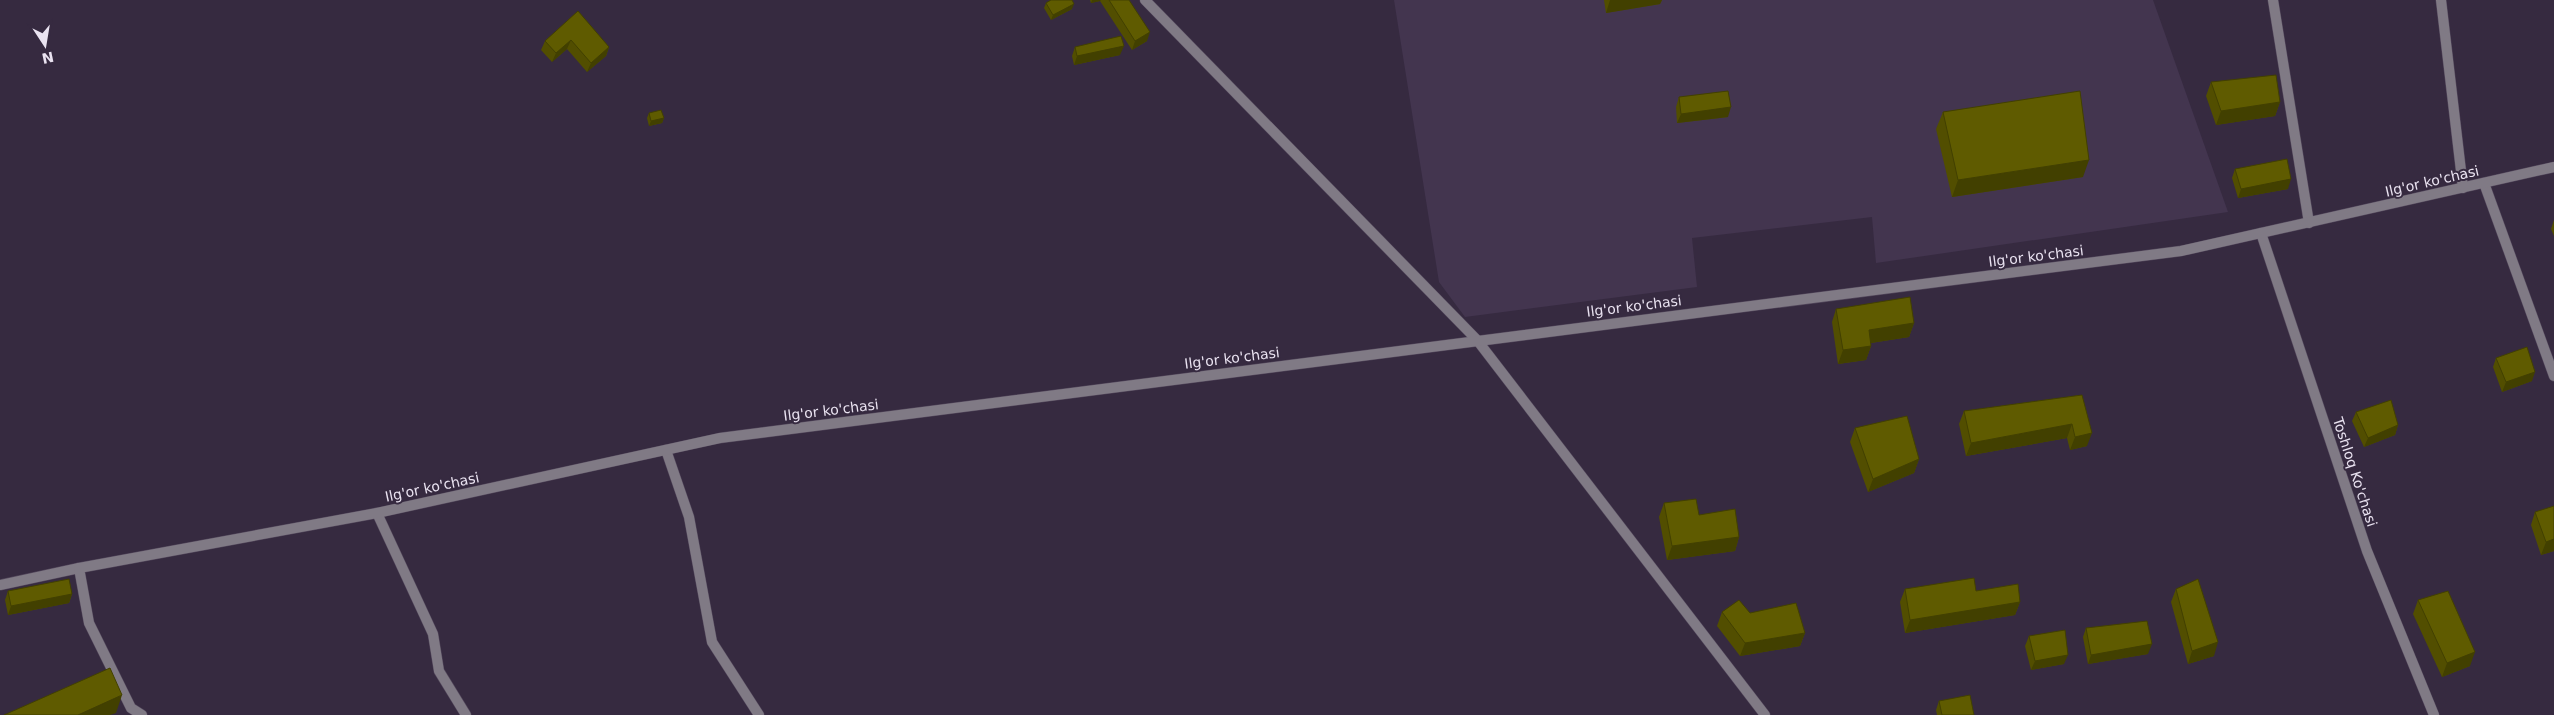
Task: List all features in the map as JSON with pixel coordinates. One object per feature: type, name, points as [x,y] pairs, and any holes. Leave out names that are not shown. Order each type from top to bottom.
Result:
[{"type":"street","points":[[1145,0],[1477,340],[1766,715]]},
{"type":"street","points":[[2273,0],[2309,223]]},
{"type":"street","points":[[2441,0],[2463,188]]},
{"type":"street","name":"Ilg'or ko'chasi","points":[[0,584],[378,513],[720,438],[2181,251],[2554,167]]},
{"type":"street","points":[[2484,183],[2554,376]]},
{"type":"street","name":"Toshloq Ko'chasi","points":[[2261,233],[2367,551],[2434,715]]},
{"type":"street","points":[[666,450],[688,516],[712,642],[759,715]]},
{"type":"street","points":[[378,513],[433,634],[439,671],[466,715]]},
{"type":"street","points":[[79,568],[89,623],[131,708],[141,715]]},
{"type":"shaded area","points":[[1394,0],[2153,0],[2228,212],[1876,263],[1872,217],[1692,238],[1697,287],[1465,317],[1439,282]]},
{"type":"building","points":[[1051,0],[1072,0],[1074,4],[1053,15],[1046,3]]},
{"type":"building","points":[[1109,0],[1129,0],[1150,32],[1135,41]]},
{"type":"building","points":[[578,11],[609,47],[591,63],[571,40],[556,53],[545,41]]},
{"type":"building","points":[[1121,36],[1124,46],[1077,56],[1075,47]]},
{"type":"building","points":[[2276,75],[2280,102],[2221,111],[2211,82]]},
{"type":"building","points":[[1728,91],[1731,107],[1681,114],[1679,97]]},
{"type":"building","points":[[2080,91],[2089,160],[1958,180],[1943,112]]},
{"type":"building","points":[[661,110],[664,118],[651,121],[649,113]]},
{"type":"building","points":[[2287,159],[2291,179],[2241,189],[2235,169]]},
{"type":"building","points":[[1910,297],[1914,323],[1869,330],[1871,346],[1843,350],[1836,309]]},
{"type":"building","points":[[2527,347],[2535,372],[2506,382],[2496,358]]},
{"type":"building","points":[[2082,395],[2092,433],[2075,437],[2072,424],[1971,443],[1964,411]]},
{"type":"building","points":[[2391,400],[2398,425],[2368,438],[2356,412]]},
{"type":"building","points":[[1907,416],[1919,459],[1873,479],[1855,428]]},
{"type":"building","points":[[1696,499],[1699,515],[1735,509],[1739,537],[1672,546],[1664,503]]},
{"type":"building","points":[[2554,506],[2554,539],[2546,542],[2535,512]]},
{"type":"building","points":[[1974,578],[1976,591],[2018,584],[2020,602],[1910,620],[1905,589]]},
{"type":"building","points":[[69,579],[72,594],[11,606],[8,591]]},
{"type":"building","points":[[2198,579],[2218,642],[2192,651],[2176,589]]},
{"type":"building","points":[[2448,591],[2475,652],[2447,663],[2418,600]]},
{"type":"building","points":[[1739,600],[1750,613],[1796,603],[1805,633],[1745,643],[1722,612]]},
{"type":"building","points":[[2147,621],[2152,644],[2091,655],[2086,628]]},
{"type":"building","points":[[2065,630],[2068,655],[2035,661],[2029,636]]},
{"type":"building","points":[[110,668],[122,695],[78,715],[4,715]]},
{"type":"building","points":[[1970,695],[1974,715],[1942,715],[1939,701]]}]
